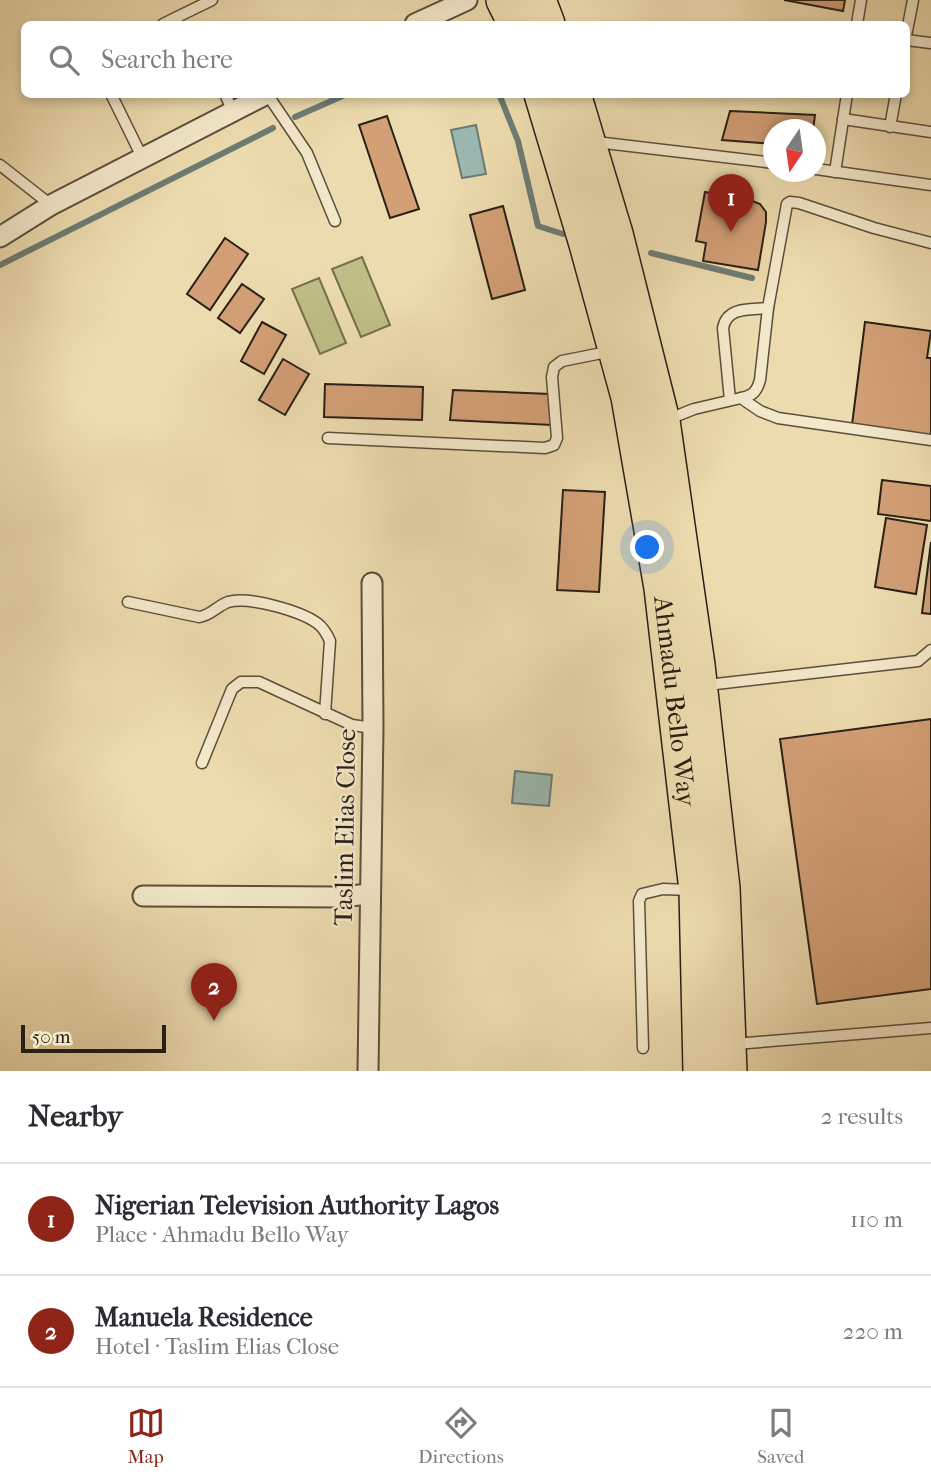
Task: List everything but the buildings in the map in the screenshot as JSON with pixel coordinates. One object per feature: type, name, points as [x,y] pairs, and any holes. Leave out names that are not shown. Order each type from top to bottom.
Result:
[{"type":"highway","points":[[504,0],[514,21]]},
{"type":"highway","points":[[538,0],[546,21]]},
{"type":"highway","name":"Ahmadu Bello Way","points":[[542,98],[587,244],[629,397],[648,425]]},
{"type":"highway","name":"Ahmadu Bello Way","points":[[574,98],[615,234],[679,627],[697,890],[701,1071]]},
{"type":"highway","name":"Ahmadu Bello Way","points":[[679,627],[699,686],[722,888],[729,1058]]},
{"type":"street","points":[[422,21],[467,0]]},
{"type":"street","points":[[0,237],[51,205],[142,157],[229,103],[250,98]]},
{"type":"street","name":"Taslim Elias Close","points":[[368,1071],[373,728],[372,583]]},
{"type":"street","points":[[143,896],[339,897],[370,894]]},
{"type":"lane","points":[[170,21],[212,0]]},
{"type":"lane","points":[[858,21],[861,0]]},
{"type":"lane","points":[[909,21],[913,0]]},
{"type":"lane","points":[[187,13],[191,21]]},
{"type":"lane","points":[[910,39],[931,43]]},
{"type":"lane","points":[[113,98],[142,157]]},
{"type":"lane","points":[[270,98],[307,153],[335,221]]},
{"type":"lane","points":[[835,172],[846,98]]},
{"type":"lane","points":[[890,127],[895,98]]},
{"type":"lane","points":[[843,119],[931,132]]},
{"type":"lane","points":[[588,141],[763,162]]},
{"type":"lane","points":[[0,165],[51,205]]},
{"type":"lane","points":[[826,171],[931,185]]},
{"type":"lane","points":[[648,425],[694,409],[750,397],[757,390],[785,208],[790,202],[931,243]]},
{"type":"lane","points":[[730,400],[723,328],[725,320],[736,311],[768,308]]},
{"type":"lane","points":[[328,438],[545,448],[554,445],[557,438],[552,377],[554,367],[562,361],[616,350]]},
{"type":"lane","points":[[741,398],[760,411],[778,418],[931,440]]},
{"type":"lane","points":[[128,602],[199,617],[226,603],[248,602],[290,611],[318,624],[330,641],[325,713]]},
{"type":"lane","points":[[699,686],[918,661],[931,650]]},
{"type":"lane","points":[[202,763],[232,689],[241,682],[259,682],[352,725],[373,728]]},
{"type":"lane","points":[[643,1048],[639,901],[642,894],[651,891],[697,890]]},
{"type":"lane","points":[[729,1058],[931,1028]]},
{"type":"green space","points":[[362,257],[390,325],[361,337],[332,269]]},
{"type":"green space","points":[[319,278],[346,343],[320,354],[292,289]]},
{"type":"water","points":[[476,125],[486,174],[462,178],[451,130]]},
{"type":"water","points":[[515,771],[552,775],[549,806],[512,803]]},
{"type":"waterway","points":[[295,117],[338,98]]},
{"type":"waterway","points":[[501,98],[518,141],[538,226],[563,234]]},
{"type":"waterway","points":[[0,265],[273,128]]},
{"type":"waterway","points":[[651,253],[752,278]]},
{"type":"place","name":"Nigerian Television Authority Lagos","points":[[731,232]]},
{"type":"place","name":"Manuela Residence","points":[[214,1021]]}]
